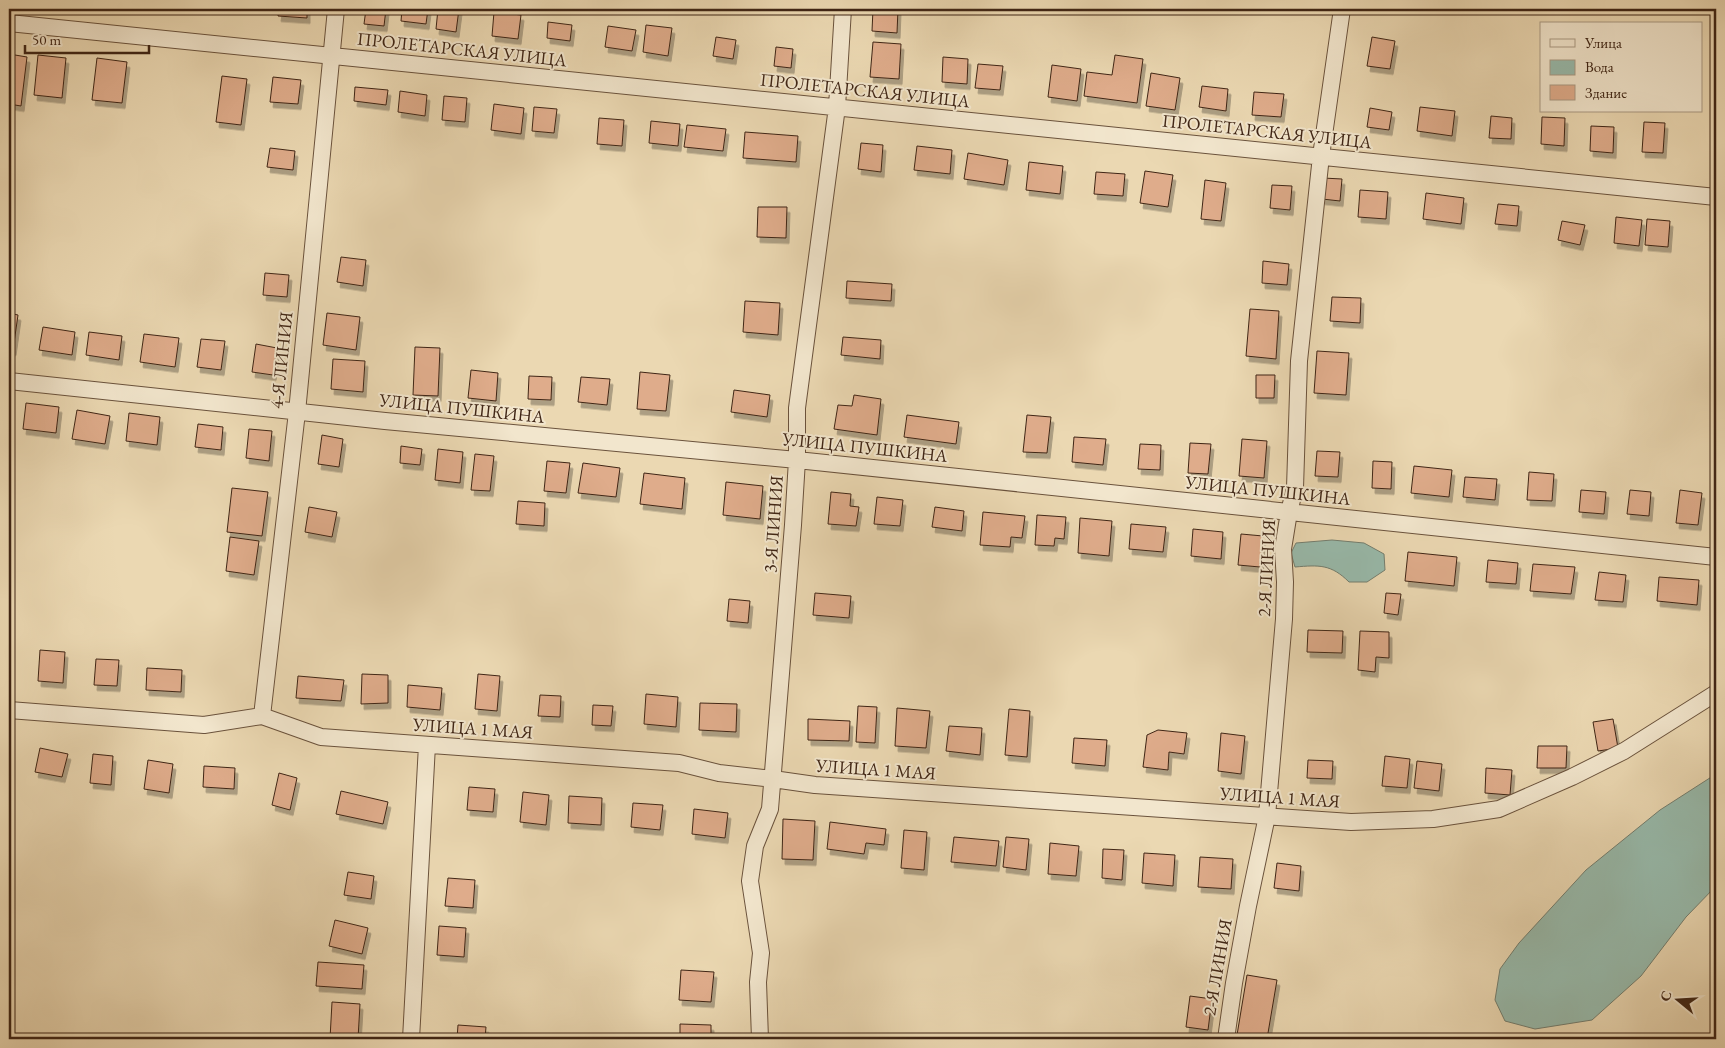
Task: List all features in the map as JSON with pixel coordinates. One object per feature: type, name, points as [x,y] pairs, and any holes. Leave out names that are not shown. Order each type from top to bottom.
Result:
[{"type":"street","name":"4-Я ЛИНИЯ","points":[[262,716],[297,412],[336,9]]},
{"type":"street","name":"3-Я ЛИНИЯ","points":[[760,1039],[758,982],[761,953],[750,881],[755,846],[770,809],[797,460],[797,408],[837,107],[844,9]]},
{"type":"street","name":"2-Я ЛИНИЯ","points":[[1226,1039],[1248,906],[1267,816],[1284,619],[1285,582],[1283,549],[1295,488],[1299,361],[1321,156],[1342,9]]},
{"type":"street","name":"ПРОЛЕТАРСКАЯ УЛИЦА","points":[[9,23],[1716,197]]},
{"type":"street","name":"УЛИЦА ПУШКИНА","points":[[9,381],[297,412],[797,460],[1716,557]]},
{"type":"street","name":"УЛИЦА 1 МАЯ","points":[[9,710],[204,725],[262,716],[321,737],[679,763],[719,773],[772,778],[815,785],[1351,822],[1433,819],[1499,809],[1572,777],[1624,751],[1716,693]]},
{"type":"street","points":[[411,1039],[427,745]]},
{"type":"water","points":[[1332,540],[1364,543],[1384,554],[1385,570],[1367,582],[1349,582],[1336,572],[1324,567],[1295,567],[1291,553],[1296,543]]},
{"type":"water","points":[[1716,774],[1716,886],[1686,917],[1641,976],[1592,1020],[1535,1029],[1505,1021],[1495,1000],[1500,969],[1519,943],[1586,870],[1660,810]]},
{"type":"building","points":[[279,9],[307,9],[307,18],[278,16]]},
{"type":"building","points":[[366,9],[386,9],[384,26],[364,24]]},
{"type":"building","points":[[402,9],[428,9],[426,24],[401,21]]},
{"type":"building","points":[[438,9],[459,9],[456,32],[436,29]]},
{"type":"building","points":[[873,9],[898,9],[897,33],[872,31]]},
{"type":"building","points":[[494,12],[521,15],[518,39],[492,36]]},
{"type":"building","points":[[548,22],[572,25],[570,41],[547,38]]},
{"type":"building","points":[[646,25],[672,28],[668,56],[643,52]]},
{"type":"building","points":[[608,26],[636,30],[632,51],[605,47]]},
{"type":"building","points":[[716,37],[736,40],[733,59],[713,56]]},
{"type":"building","points":[[1372,37],[1395,41],[1390,69],[1367,66]]},
{"type":"building","points":[[873,42],[901,44],[899,79],[870,77]]},
{"type":"building","points":[[776,47],[793,49],[791,68],[774,66]]},
{"type":"building","points":[[9,54],[27,57],[21,106],[9,104]]},
{"type":"building","points":[[38,55],[66,58],[62,98],[34,95]]},
{"type":"building","points":[[1115,55],[1143,59],[1137,103],[1084,96],[1087,72],[1112,75]]},
{"type":"building","points":[[943,57],[968,59],[967,84],[942,82]]},
{"type":"building","points":[[97,58],[127,62],[122,103],[92,100]]},
{"type":"building","points":[[978,64],[1003,66],[1000,90],[975,88]]},
{"type":"building","points":[[1052,65],[1081,69],[1077,101],[1048,97]]},
{"type":"building","points":[[1151,73],[1180,78],[1175,110],[1146,106]]},
{"type":"building","points":[[222,76],[247,79],[241,125],[216,122]]},
{"type":"building","points":[[273,77],[301,80],[298,104],[270,102]]},
{"type":"building","points":[[1202,86],[1228,89],[1226,111],[1199,107]]},
{"type":"building","points":[[355,87],[388,90],[386,105],[354,101]]},
{"type":"building","points":[[400,91],[427,95],[425,116],[398,112]]},
{"type":"building","points":[[1254,92],[1284,94],[1281,117],[1252,115]]},
{"type":"building","points":[[444,96],[467,98],[465,122],[442,120]]},
{"type":"building","points":[[494,104],[524,108],[521,134],[491,130]]},
{"type":"building","points":[[534,107],[557,109],[554,133],[532,131]]},
{"type":"building","points":[[1420,107],[1455,111],[1452,136],[1417,131]]},
{"type":"building","points":[[1370,108],[1392,112],[1389,130],[1367,127]]},
{"type":"building","points":[[1491,116],[1512,118],[1511,139],[1489,138]]},
{"type":"building","points":[[1542,117],[1565,118],[1564,146],[1541,144]]},
{"type":"building","points":[[599,118],[624,120],[622,146],[597,144]]},
{"type":"building","points":[[651,121],[680,124],[678,146],[649,143]]},
{"type":"building","points":[[1644,122],[1665,123],[1663,153],[1642,152]]},
{"type":"building","points":[[687,125],[726,129],[723,151],[684,147]]},
{"type":"building","points":[[1591,126],[1614,127],[1613,153],[1590,151]]},
{"type":"building","points":[[745,132],[798,136],[796,162],[743,158]]},
{"type":"building","points":[[861,143],[883,145],[881,172],[858,169]]},
{"type":"building","points":[[917,146],[952,150],[950,174],[914,170]]},
{"type":"building","points":[[270,148],[295,151],[293,170],[267,167]]},
{"type":"building","points":[[968,153],[1008,160],[1004,185],[964,179]]},
{"type":"building","points":[[1029,162],[1063,166],[1060,194],[1026,190]]},
{"type":"building","points":[[1145,171],[1173,175],[1168,207],[1140,203]]},
{"type":"building","points":[[1096,172],[1125,174],[1123,196],[1094,194]]},
{"type":"building","points":[[1323,178],[1342,179],[1340,201],[1322,199]]},
{"type":"building","points":[[1205,180],[1226,183],[1221,221],[1201,219]]},
{"type":"building","points":[[1272,185],[1292,186],[1290,210],[1270,208]]},
{"type":"building","points":[[1360,190],[1388,192],[1386,219],[1358,217]]},
{"type":"building","points":[[1426,193],[1464,198],[1461,224],[1423,219]]},
{"type":"building","points":[[1498,204],[1519,206],[1517,226],[1495,224]]},
{"type":"building","points":[[758,207],[787,207],[786,238],[757,237]]},
{"type":"building","points":[[1616,217],[1642,220],[1639,246],[1614,243]]},
{"type":"building","points":[[1647,219],[1670,221],[1668,247],[1645,245]]},
{"type":"building","points":[[1562,221],[1585,225],[1580,245],[1558,240]]},
{"type":"building","points":[[341,257],[366,260],[363,286],[337,282]]},
{"type":"building","points":[[1263,261],[1289,264],[1287,285],[1262,283]]},
{"type":"building","points":[[265,273],[289,275],[287,297],[263,295]]},
{"type":"building","points":[[847,281],[892,284],[891,301],[846,298]]},
{"type":"building","points":[[1332,297],[1361,298],[1360,323],[1330,321]]},
{"type":"building","points":[[745,301],[780,303],[778,335],[743,332]]},
{"type":"building","points":[[1250,309],[1279,311],[1276,359],[1246,356]]},
{"type":"building","points":[[9,313],[18,315],[13,350],[9,350]]},
{"type":"building","points":[[327,313],[360,317],[356,350],[323,345]]},
{"type":"building","points":[[43,327],[75,332],[72,355],[39,350]]},
{"type":"building","points":[[89,332],[122,336],[119,360],[86,355]]},
{"type":"building","points":[[144,334],[179,338],[175,367],[140,362]]},
{"type":"building","points":[[843,337],[881,340],[880,359],[841,355]]},
{"type":"building","points":[[201,339],[225,341],[221,370],[197,367]]},
{"type":"building","points":[[256,344],[277,348],[273,375],[252,372]]},
{"type":"building","points":[[415,347],[440,348],[438,396],[413,395]]},
{"type":"building","points":[[1317,351],[1349,353],[1346,395],[1314,393]]},
{"type":"building","points":[[333,359],[365,361],[363,392],[331,389]]},
{"type":"building","points":[[471,370],[498,373],[496,401],[468,398]]},
{"type":"building","points":[[640,372],[670,375],[666,411],[637,409]]},
{"type":"building","points":[[1256,375],[1275,375],[1274,398],[1256,398]]},
{"type":"building","points":[[529,376],[552,377],[551,400],[528,399]]},
{"type":"building","points":[[581,377],[610,379],[607,405],[578,402]]},
{"type":"building","points":[[734,390],[770,395],[767,417],[731,412]]},
{"type":"building","points":[[854,395],[881,399],[877,435],[834,429],[838,405],[852,406]]},
{"type":"building","points":[[26,403],[59,407],[56,433],[23,429]]},
{"type":"building","points":[[77,410],[110,416],[105,444],[72,439]]},
{"type":"building","points":[[129,413],[160,417],[157,445],[126,441]]},
{"type":"building","points":[[907,415],[959,422],[956,444],[904,437]]},
{"type":"building","points":[[1027,415],[1051,417],[1047,453],[1023,452]]},
{"type":"building","points":[[198,424],[223,427],[221,450],[195,447]]},
{"type":"building","points":[[249,429],[272,431],[269,461],[246,458]]},
{"type":"building","points":[[322,435],[343,439],[339,467],[318,464]]},
{"type":"building","points":[[1074,437],[1106,439],[1103,465],[1072,462]]},
{"type":"building","points":[[1242,439],[1267,441],[1264,478],[1239,476]]},
{"type":"building","points":[[1190,443],[1211,444],[1208,474],[1188,473]]},
{"type":"building","points":[[1140,444],[1161,445],[1160,470],[1138,469]]},
{"type":"building","points":[[401,446],[422,449],[420,465],[400,463]]},
{"type":"building","points":[[438,449],[463,452],[460,483],[435,480]]},
{"type":"building","points":[[1317,451],[1340,452],[1338,477],[1315,476]]},
{"type":"building","points":[[475,454],[494,456],[490,491],[471,490]]},
{"type":"building","points":[[547,461],[570,463],[566,493],[544,491]]},
{"type":"building","points":[[1373,461],[1392,462],[1391,489],[1372,488]]},
{"type":"building","points":[[583,463],[620,468],[616,497],[578,493]]},
{"type":"building","points":[[1414,466],[1452,470],[1449,497],[1411,493]]},
{"type":"building","points":[[1529,472],[1554,474],[1552,501],[1527,500]]},
{"type":"building","points":[[644,473],[685,478],[682,509],[640,504]]},
{"type":"building","points":[[1465,477],[1497,479],[1495,500],[1463,497]]},
{"type":"building","points":[[726,482],[763,486],[760,519],[723,515]]},
{"type":"building","points":[[232,488],[268,492],[262,536],[227,532]]},
{"type":"building","points":[[1581,490],[1606,492],[1604,514],[1579,512]]},
{"type":"building","points":[[1630,490],[1651,492],[1649,516],[1627,514]]},
{"type":"building","points":[[1680,490],[1702,493],[1698,525],[1676,523]]},
{"type":"building","points":[[831,492],[851,494],[850,506],[859,507],[856,526],[828,524]]},
{"type":"building","points":[[877,497],[903,500],[900,526],[874,524]]},
{"type":"building","points":[[518,501],[545,503],[544,526],[516,524]]},
{"type":"building","points":[[309,507],[337,512],[332,537],[305,532]]},
{"type":"building","points":[[935,507],[964,511],[962,531],[932,527]]},
{"type":"building","points":[[983,512],[1025,516],[1022,538],[1011,537],[1010,547],[980,545]]},
{"type":"building","points":[[1037,515],[1066,517],[1064,539],[1055,538],[1054,546],[1035,545]]},
{"type":"building","points":[[1080,518],[1112,521],[1109,556],[1078,553]]},
{"type":"building","points":[[1131,524],[1166,527],[1163,552],[1129,549]]},
{"type":"building","points":[[1193,529],[1223,532],[1221,559],[1191,556]]},
{"type":"building","points":[[1241,534],[1263,536],[1260,567],[1238,565]]},
{"type":"building","points":[[230,537],[259,541],[254,575],[226,571]]},
{"type":"building","points":[[1408,552],[1457,557],[1454,586],[1405,581]]},
{"type":"building","points":[[1488,560],[1518,563],[1516,584],[1486,582]]},
{"type":"building","points":[[1533,564],[1575,567],[1571,594],[1530,591]]},
{"type":"building","points":[[1599,572],[1626,575],[1623,602],[1595,600]]},
{"type":"building","points":[[1659,577],[1699,580],[1697,605],[1657,601]]},
{"type":"building","points":[[815,593],[851,596],[849,618],[813,615]]},
{"type":"building","points":[[1386,593],[1401,594],[1398,615],[1384,613]]},
{"type":"building","points":[[729,599],[750,601],[748,623],[727,621]]},
{"type":"building","points":[[1308,630],[1343,631],[1342,653],[1307,652]]},
{"type":"building","points":[[1360,631],[1389,632],[1389,658],[1376,657],[1375,672],[1358,670]]},
{"type":"building","points":[[40,650],[65,652],[63,683],[38,681]]},
{"type":"building","points":[[96,659],[119,660],[117,686],[94,685]]},
{"type":"building","points":[[147,668],[182,670],[181,692],[146,690]]},
{"type":"building","points":[[362,674],[388,675],[388,703],[361,704]]},
{"type":"building","points":[[478,674],[500,676],[497,711],[475,709]]},
{"type":"building","points":[[298,676],[344,680],[341,701],[296,698]]},
{"type":"building","points":[[408,685],[442,688],[440,710],[407,707]]},
{"type":"building","points":[[646,694],[678,697],[676,727],[644,724]]},
{"type":"building","points":[[540,695],[561,696],[560,717],[538,716]]},
{"type":"building","points":[[700,703],[737,704],[736,732],[699,730]]},
{"type":"building","points":[[593,705],[613,706],[611,726],[592,725]]},
{"type":"building","points":[[858,706],[877,707],[875,743],[856,742]]},
{"type":"building","points":[[897,708],[930,711],[926,748],[895,746]]},
{"type":"building","points":[[1009,709],[1030,711],[1027,757],[1005,755]]},
{"type":"building","points":[[808,719],[850,721],[849,741],[808,740]]},
{"type":"building","points":[[1613,719],[1618,748],[1598,751],[1593,722]]},
{"type":"building","points":[[949,726],[982,728],[980,755],[946,751]]},
{"type":"building","points":[[1158,730],[1187,733],[1184,754],[1169,752],[1168,770],[1143,767],[1147,735]]},
{"type":"building","points":[[1221,733],[1245,736],[1241,774],[1218,771]]},
{"type":"building","points":[[1074,738],[1107,740],[1105,766],[1072,763]]},
{"type":"building","points":[[1538,746],[1567,746],[1566,768],[1537,768]]},
{"type":"building","points":[[40,748],[68,754],[62,777],[35,772]]},
{"type":"building","points":[[93,754],[113,756],[111,785],[90,783]]},
{"type":"building","points":[[1385,756],[1410,759],[1407,788],[1382,786]]},
{"type":"building","points":[[148,760],[173,764],[169,793],[144,789]]},
{"type":"building","points":[[1308,760],[1333,761],[1332,779],[1307,778]]},
{"type":"building","points":[[1417,761],[1442,764],[1439,791],[1414,788]]},
{"type":"building","points":[[204,766],[235,768],[234,789],[203,787]]},
{"type":"building","points":[[1486,768],[1512,770],[1510,795],[1485,793]]},
{"type":"building","points":[[279,773],[297,778],[290,810],[272,805]]},
{"type":"building","points":[[469,787],[495,789],[493,812],[467,810]]},
{"type":"building","points":[[341,791],[388,802],[383,824],[336,814]]},
{"type":"building","points":[[523,792],[549,795],[546,825],[520,822]]},
{"type":"building","points":[[569,796],[602,798],[601,825],[568,823]]},
{"type":"building","points":[[633,803],[663,805],[660,830],[631,827]]},
{"type":"building","points":[[694,809],[728,813],[725,838],[692,834]]},
{"type":"building","points":[[783,819],[815,821],[813,860],[782,859]]},
{"type":"building","points":[[830,822],[886,829],[884,845],[866,843],[864,854],[827,849]]},
{"type":"building","points":[[904,830],[927,832],[924,870],[901,868]]},
{"type":"building","points":[[954,837],[999,841],[996,866],[951,862]]},
{"type":"building","points":[[1006,837],[1029,839],[1026,870],[1003,867]]},
{"type":"building","points":[[1050,843],[1079,846],[1076,876],[1048,874]]},
{"type":"building","points":[[1103,849],[1124,850],[1122,880],[1102,878]]},
{"type":"building","points":[[1144,853],[1175,855],[1173,886],[1142,883]]},
{"type":"building","points":[[1200,857],[1233,859],[1231,889],[1198,887]]},
{"type":"building","points":[[1277,863],[1301,866],[1299,891],[1274,888]]},
{"type":"building","points":[[348,872],[374,876],[371,899],[344,895]]},
{"type":"building","points":[[448,878],[475,880],[473,908],[445,906]]},
{"type":"building","points":[[335,920],[368,928],[362,954],[329,946]]},
{"type":"building","points":[[439,926],[466,928],[464,957],[437,955]]},
{"type":"building","points":[[318,962],[364,965],[362,989],[316,986]]},
{"type":"building","points":[[681,970],[714,972],[711,1002],[679,1000]]},
{"type":"building","points":[[1247,975],[1277,980],[1267,1039],[1237,1035]]},
{"type":"building","points":[[1190,996],[1212,999],[1208,1030],[1186,1027]]},
{"type":"building","points":[[332,1002],[360,1004],[358,1039],[330,1039]]},
{"type":"building","points":[[680,1024],[711,1025],[711,1039],[680,1039]]},
{"type":"building","points":[[458,1025],[486,1027],[485,1039],[457,1039]]}]
